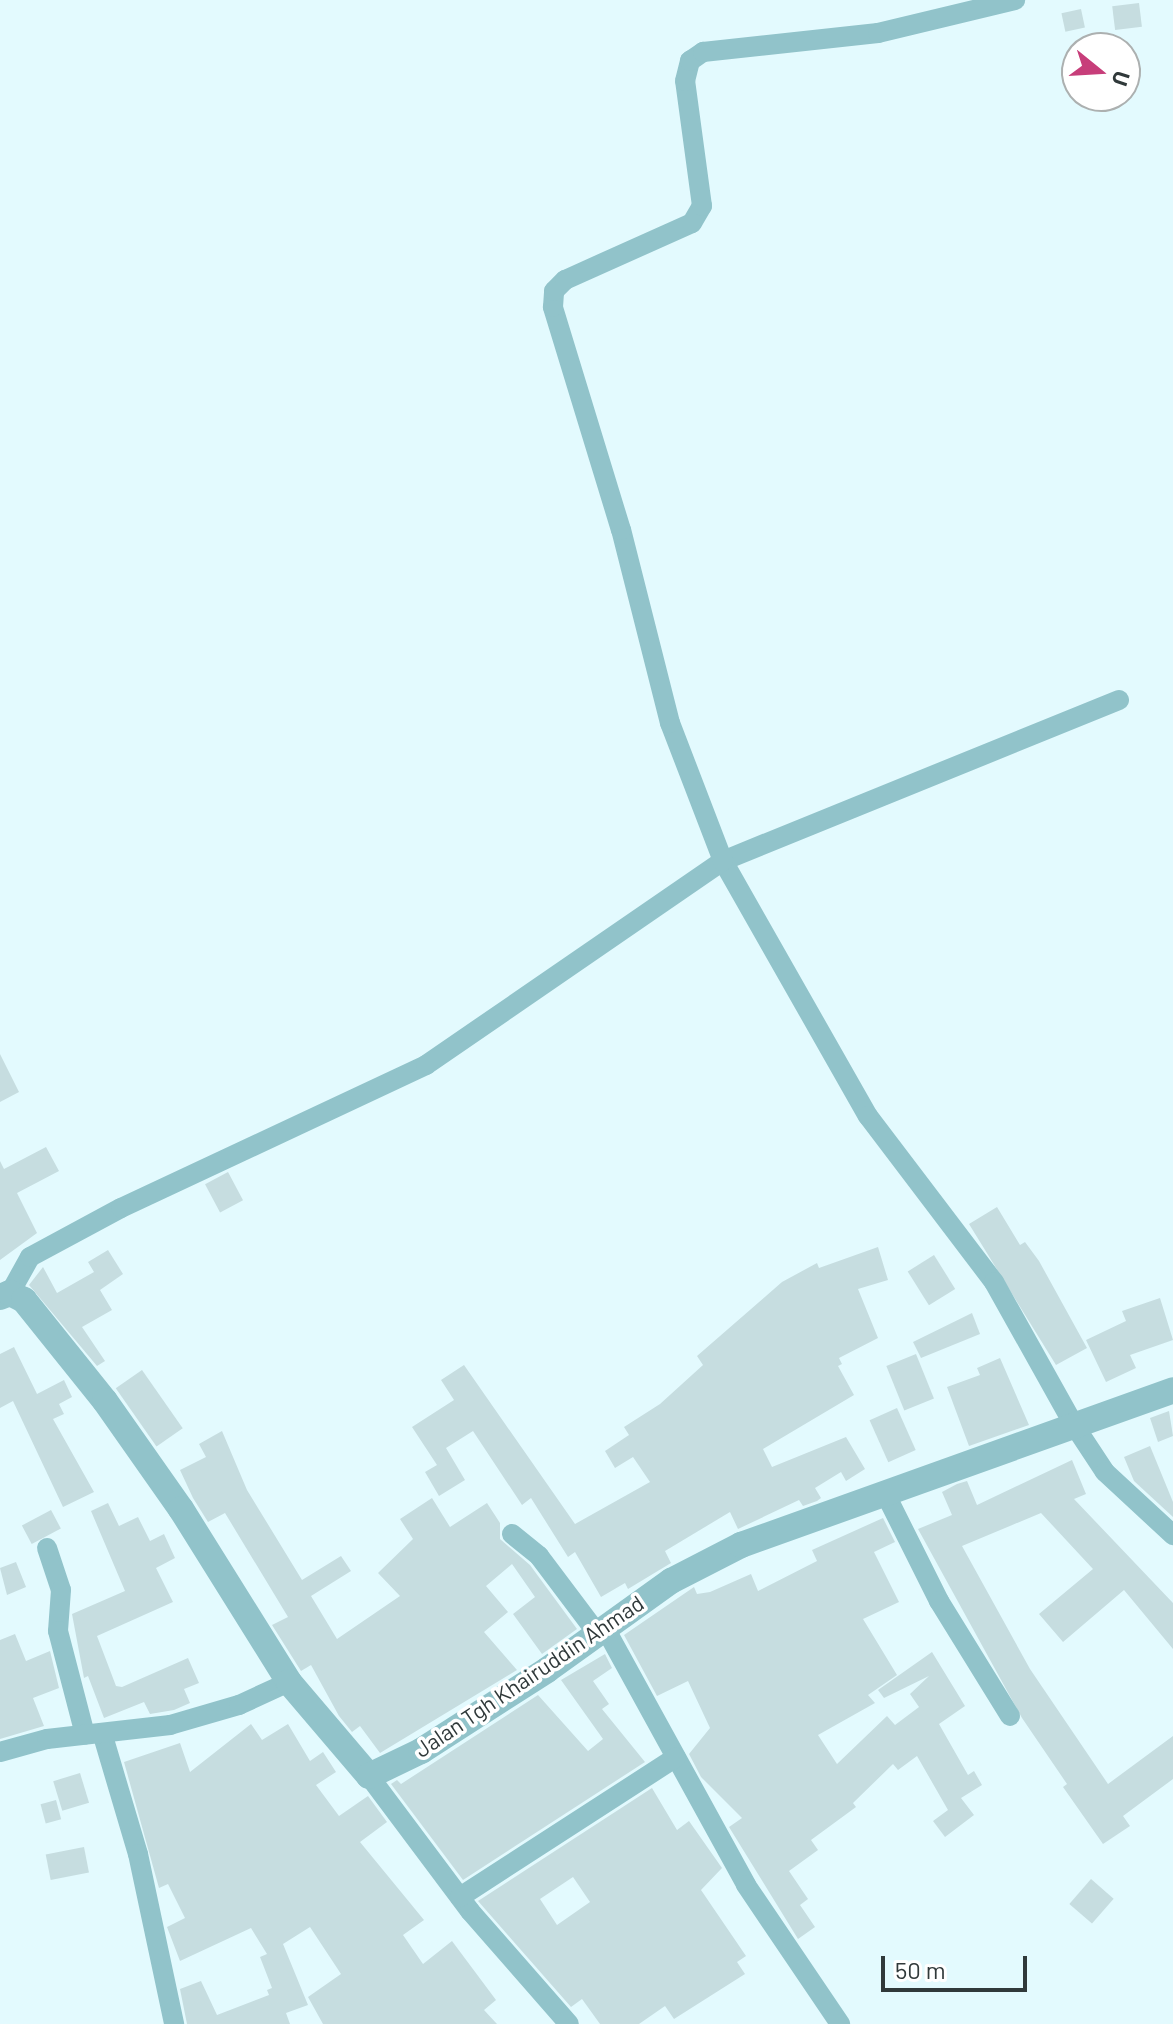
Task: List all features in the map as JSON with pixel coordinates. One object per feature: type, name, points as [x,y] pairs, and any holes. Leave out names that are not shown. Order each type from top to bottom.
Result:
[{"type":"street","points":[[1015,0],[878,33],[703,52],[690,61],[685,81],[702,182],[697,214],[692,223],[565,280],[554,291],[553,307],[621,530],[670,723],[723,861],[868,1116],[994,1282],[1074,1425],[1105,1472],[1173,1535]]},
{"type":"street","points":[[569,2024],[460,1897],[369,1776],[289,1682],[181,1509],[105,1401],[36,1312],[5,1295],[30,1257],[426,1065],[723,861],[1119,700]]},
{"type":"street","name":"Jalan Tgh Khairuddin Ahmad","points":[[369,1776],[421,1751],[671,1581],[741,1545],[1173,1390]]},
{"type":"street","points":[[886,1495],[939,1601],[1010,1716]]},
{"type":"street","points":[[512,1534],[539,1556],[601,1630],[676,1757],[746,1885],[840,2024]]},
{"type":"street","points":[[47,1548],[61,1590],[58,1631],[138,1854],[174,2024]]},
{"type":"street","points":[[0,1752],[94,1736],[239,1705],[289,1682]]},
{"type":"street","points":[[460,1897],[676,1757]]},
{"type":"building","points":[[1139,3],[1142,27],[1115,30],[1112,6]]},
{"type":"building","points":[[1081,9],[1085,28],[1065,32],[1061,13]]},
{"type":"building","points":[[0,1054],[19,1092],[0,1102]]},
{"type":"building","points":[[46,1147],[59,1171],[17,1193],[37,1233],[0,1260],[0,1161],[4,1169]]},
{"type":"building","points":[[228,1172],[243,1200],[220,1212],[205,1184]]},
{"type":"building","points":[[997,1207],[1020,1245],[1025,1242],[1039,1261],[1087,1348],[1056,1365],[969,1224]]},
{"type":"building","points":[[878,1247],[888,1280],[858,1289],[878,1338],[839,1358],[842,1364],[838,1366],[854,1395],[763,1449],[772,1467],[846,1437],[865,1469],[846,1481],[841,1472],[815,1488],[821,1498],[817,1501],[803,1506],[799,1500],[738,1529],[730,1512],[665,1551],[671,1563],[628,1589],[625,1583],[601,1597],[575,1552],[568,1557],[531,1498],[522,1505],[473,1431],[446,1448],[465,1480],[439,1496],[425,1472],[437,1465],[412,1427],[454,1400],[441,1380],[464,1365],[575,1524],[650,1482],[633,1457],[615,1468],[605,1451],[629,1435],[624,1427],[660,1404],[703,1365],[697,1356],[782,1282],[817,1263],[819,1268]]},
{"type":"building","points":[[108,1250],[123,1274],[100,1290],[112,1310],[82,1327],[105,1361],[97,1366],[29,1285],[43,1267],[57,1293],[94,1272],[88,1262]]},
{"type":"building","points":[[934,1255],[955,1289],[929,1305],[908,1271]]},
{"type":"building","points":[[1160,1298],[1173,1340],[1130,1355],[1136,1368],[1106,1382],[1086,1340],[1126,1321],[1122,1311]]},
{"type":"building","points":[[972,1313],[980,1334],[921,1358],[913,1342]]},
{"type":"building","points":[[14,1347],[37,1394],[64,1380],[72,1397],[59,1404],[64,1414],[53,1419],[94,1492],[63,1507],[13,1401],[0,1408],[0,1354]]},
{"type":"building","points":[[916,1354],[934,1399],[904,1410],[886,1366]]},
{"type":"building","points":[[1000,1358],[1029,1425],[969,1446],[947,1387],[980,1375],[977,1368]]},
{"type":"building","points":[[142,1370],[183,1428],[157,1447],[116,1388]]},
{"type":"building","points":[[897,1408],[916,1450],[888,1462],[870,1420]]},
{"type":"building","points":[[1169,1411],[1173,1436],[1158,1442],[1150,1418]]},
{"type":"building","points":[[222,1431],[247,1490],[302,1580],[341,1556],[351,1571],[311,1596],[337,1639],[400,1596],[378,1573],[413,1539],[400,1519],[432,1498],[450,1527],[487,1503],[500,1523],[500,1539],[530,1565],[577,1629],[542,1654],[513,1614],[535,1597],[512,1564],[486,1586],[508,1612],[484,1632],[517,1670],[380,1753],[360,1726],[352,1732],[339,1716],[311,1665],[301,1671],[272,1625],[288,1617],[225,1513],[208,1522],[193,1498],[180,1470],[206,1457],[199,1444]]},
{"type":"building","points":[[1150,1446],[1173,1502],[1173,1517],[1134,1481],[1124,1457]]},
{"type":"building","points":[[1072,1460],[1086,1494],[1074,1499],[1173,1603],[1173,1649],[1124,1590],[1063,1642],[1039,1614],[1093,1569],[1041,1513],[962,1546],[1030,1669],[1108,1784],[1173,1736],[1173,1779],[1123,1816],[1130,1826],[1103,1844],[1063,1787],[1067,1784],[1022,1718],[918,1529],[952,1515],[942,1492],[957,1484],[967,1481],[977,1505]]},
{"type":"building","points":[[108,1503],[119,1526],[138,1517],[150,1541],[164,1534],[175,1558],[156,1568],[173,1602],[97,1636],[116,1686],[122,1687],[188,1658],[199,1683],[184,1689],[190,1703],[174,1710],[150,1714],[144,1702],[104,1718],[88,1676],[84,1678],[72,1614],[125,1591],[91,1511]]},
{"type":"building","points":[[51,1510],[61,1529],[32,1544],[22,1525]]},
{"type":"building","points":[[883,1518],[895,1542],[874,1552],[899,1602],[863,1619],[897,1675],[868,1695],[875,1703],[818,1735],[837,1764],[887,1716],[895,1725],[919,1707],[910,1694],[929,1676],[884,1698],[878,1690],[932,1652],[965,1706],[939,1724],[968,1775],[974,1771],[982,1785],[961,1798],[974,1815],[945,1837],[933,1821],[948,1810],[917,1756],[898,1770],[893,1764],[853,1803],[856,1807],[811,1840],[818,1850],[789,1871],[808,1899],[800,1905],[815,1927],[798,1939],[729,1827],[742,1818],[701,1777],[689,1754],[710,1728],[688,1681],[657,1696],[624,1635],[694,1587],[697,1594],[710,1592],[751,1574],[758,1591],[817,1561],[812,1550]]},
{"type":"building","points":[[16,1562],[26,1587],[7,1595],[0,1568]]},
{"type":"building","points":[[15,1634],[26,1661],[50,1651],[59,1688],[33,1698],[44,1726],[0,1739],[0,1640]]},
{"type":"building","points":[[605,1654],[612,1668],[593,1681],[609,1704],[602,1709],[645,1762],[463,1880],[391,1784],[397,1780],[401,1784],[538,1695],[588,1751],[603,1739],[561,1680]]},
{"type":"building","points":[[251,1724],[262,1740],[288,1724],[310,1761],[323,1752],[336,1772],[316,1785],[339,1816],[368,1796],[387,1822],[360,1842],[424,1920],[403,1935],[423,1964],[452,1941],[496,2000],[484,2010],[497,2024],[323,2024],[308,1997],[341,1974],[310,1927],[283,1944],[308,2005],[286,2013],[290,2024],[187,2024],[180,1989],[201,1981],[217,2015],[269,1995],[267,1990],[272,1988],[260,1957],[267,1954],[251,1928],[180,1961],[167,1927],[185,1918],[168,1884],[159,1888],[124,1762],[180,1743],[190,1772]]},
{"type":"building","points":[[80,1773],[89,1803],[62,1811],[53,1781]]},
{"type":"building","points":[[652,1788],[677,1830],[689,1821],[722,1868],[701,1890],[746,1956],[737,1962],[745,1974],[674,2019],[665,2006],[639,2024],[600,2024],[582,1999],[571,2007],[478,1901]],"holes":[[[573,1877],[590,1902],[557,1925],[540,1899]]]},
{"type":"building","points":[[56,1800],[61,1819],[46,1823],[41,1804]]},
{"type":"building","points":[[84,1847],[89,1873],[51,1880],[46,1854]]},
{"type":"building","points":[[1091,1879],[1114,1899],[1092,1924],[1069,1904]]}]
